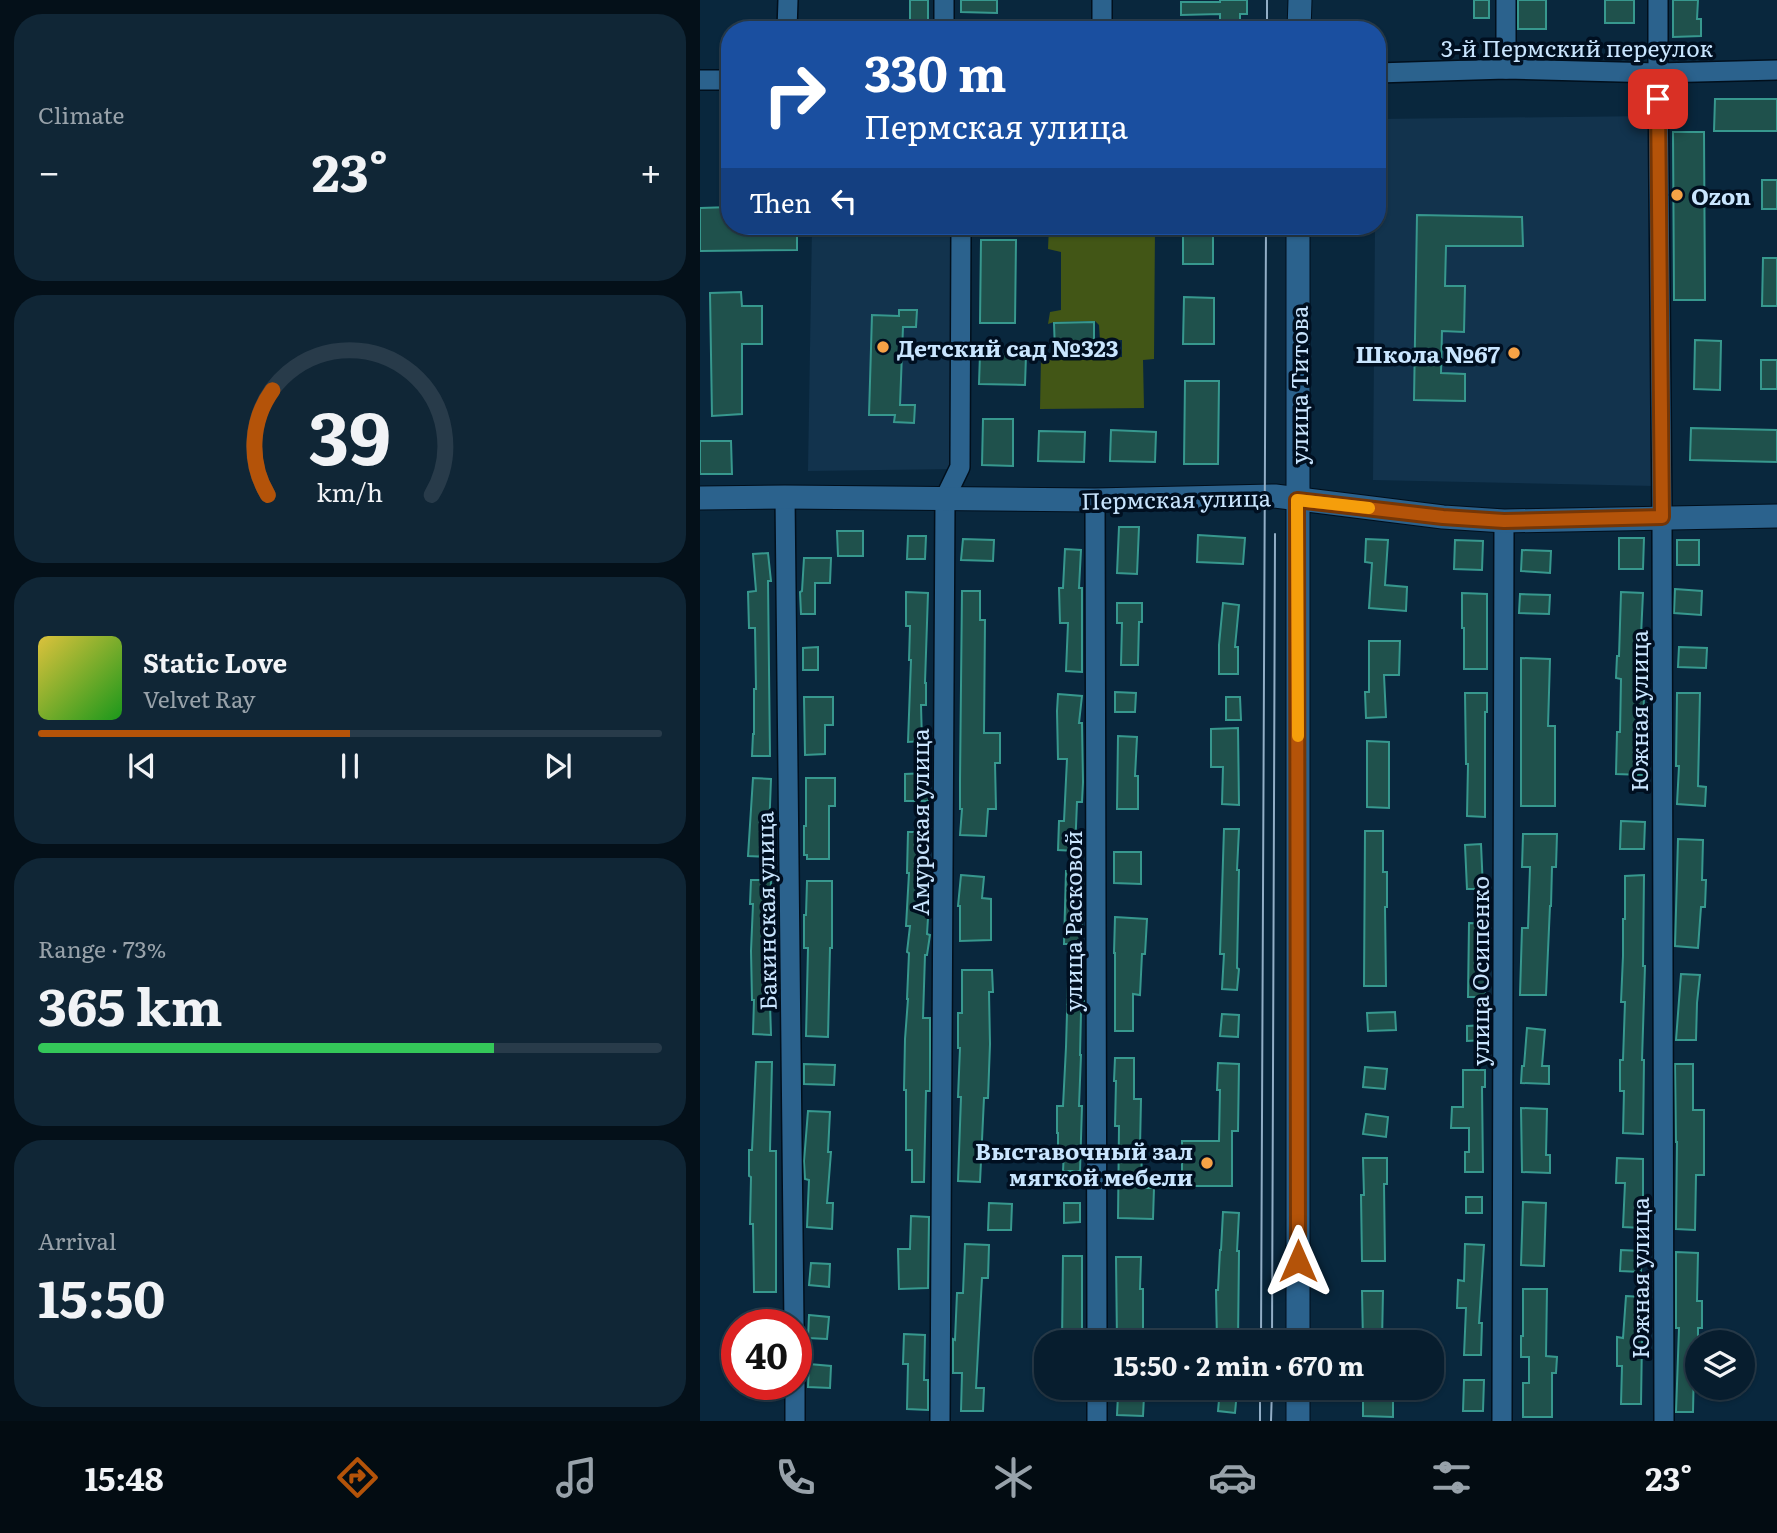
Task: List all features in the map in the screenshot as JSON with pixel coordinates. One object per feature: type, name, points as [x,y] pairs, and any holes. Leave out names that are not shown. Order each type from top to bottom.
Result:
[{"type":"street","points":[[787,21],[788,0]]},
{"type":"street","points":[[944,0],[944,21]]},
{"type":"street","points":[[1102,0],[1102,21]]},
{"type":"street","points":[[1300,0],[1300,21]]},
{"type":"street","points":[[1506,0],[1506,69]]},
{"type":"street","name":"Южная улица","points":[[1658,0],[1664,1421]]},
{"type":"street","name":"3-й Пермский переулок","points":[[1386,73],[1506,69],[1657,73],[1777,70]]},
{"type":"street","points":[[700,80],[721,80]]},
{"type":"street","name":"Амурская улица","points":[[940,1421],[945,498],[960,467],[961,235]]},
{"type":"street","name":"улица Титова","points":[[1298,235],[1298,1330]]},
{"type":"street","name":"Пермская улица","points":[[700,498],[1095,500],[1265,496],[1443,517],[1504,521],[1777,516]]},
{"type":"street","name":"Бакинская улица","points":[[785,497],[794,1309]]},
{"type":"street","name":"улица Расковой","points":[[1095,500],[1097,1330]]},
{"type":"street","name":"улица Осипенко","points":[[1502,1421],[1504,521]]},
{"type":"street","points":[[794,1400],[795,1421]]},
{"type":"street","points":[[1097,1400],[1097,1421]]},
{"type":"street","points":[[1297,1418],[1298,1400]]},
{"type":"shaded area","name":"Школа №67","points":[[1652,116],[1655,486],[1373,480],[1375,235],[1386,235],[1386,119]]},
{"type":"shaded area","name":"Детский сад №323","points":[[812,235],[956,235],[955,469],[808,471]]},
{"type":"green space","points":[[1049,235],[1155,235],[1154,359],[1143,360],[1144,408],[1040,409],[1041,357],[1052,358],[1052,354],[1098,353],[1098,358],[1122,357],[1122,340],[1100,341],[1099,325],[1095,321],[1048,324],[1050,312],[1061,310],[1061,252],[1048,249]]},
{"type":"building","points":[[910,0],[928,0],[928,20],[910,20]]},
{"type":"building","points":[[961,0],[997,0],[997,13],[961,12]]},
{"type":"building","points":[[1247,0],[1247,14],[1240,14],[1240,21],[1220,21],[1220,14],[1181,15],[1181,2]]},
{"type":"building","points":[[1474,0],[1489,0],[1489,18],[1474,18]]},
{"type":"building","points":[[1518,0],[1546,0],[1546,29],[1518,29]]},
{"type":"building","points":[[1605,0],[1634,0],[1634,23],[1605,23]]},
{"type":"building","points":[[1673,0],[1698,0],[1697,19],[1701,19],[1701,36],[1673,37]]},
{"type":"building","points":[[1715,99],[1777,99],[1777,131],[1714,131]]},
{"type":"building","points":[[1673,132],[1704,132],[1705,300],[1674,300]]},
{"type":"building","points":[[1762,180],[1777,180],[1777,209],[1762,209]]},
{"type":"building","points":[[721,207],[721,235],[797,235],[797,250],[700,251],[700,208]]},
{"type":"building","points":[[1417,215],[1522,217],[1523,246],[1446,246],[1445,286],[1465,286],[1464,332],[1442,331],[1441,373],[1465,374],[1465,401],[1414,400]]},
{"type":"building","points":[[1183,235],[1213,235],[1213,264],[1183,264]]},
{"type":"building","points":[[981,240],[1016,240],[1015,323],[980,323]]},
{"type":"building","points":[[1763,258],[1777,258],[1777,306],[1762,306]]},
{"type":"building","points":[[741,292],[742,306],[762,306],[762,344],[742,344],[742,414],[712,416],[710,293]]},
{"type":"building","points":[[1184,297],[1214,298],[1214,344],[1183,344]]},
{"type":"building","points":[[899,310],[917,310],[916,327],[903,327],[900,405],[915,405],[914,423],[894,422],[895,415],[869,415],[872,315],[899,316]]},
{"type":"building","points":[[1094,322],[1094,351],[1055,352],[1054,323]]},
{"type":"building","points":[[1695,340],[1721,341],[1720,390],[1694,389]]},
{"type":"building","points":[[980,354],[1026,355],[1025,385],[979,384]]},
{"type":"building","points":[[1761,360],[1777,360],[1777,389],[1761,389]]},
{"type":"building","points":[[1185,381],[1219,381],[1218,464],[1184,464]]},
{"type":"building","points":[[983,419],[1013,419],[1013,466],[982,465]]},
{"type":"building","points":[[1691,428],[1777,430],[1777,462],[1690,460]]},
{"type":"building","points":[[1111,430],[1156,432],[1155,462],[1110,461]]},
{"type":"building","points":[[1039,431],[1085,432],[1084,462],[1038,461]]},
{"type":"building","points":[[700,441],[731,441],[732,474],[700,474]]},
{"type":"building","points":[[1119,527],[1139,527],[1137,574],[1117,573]]},
{"type":"building","points":[[837,531],[863,531],[863,556],[838,556]]},
{"type":"building","points":[[1198,535],[1245,538],[1243,564],[1197,562]]},
{"type":"building","points":[[908,536],[926,536],[925,559],[907,559]]},
{"type":"building","points":[[1619,538],[1644,538],[1643,569],[1619,569]]},
{"type":"building","points":[[963,539],[994,540],[993,561],[961,560]]},
{"type":"building","points":[[1366,539],[1388,540],[1385,585],[1407,587],[1406,611],[1369,608],[1372,563],[1365,562]]},
{"type":"building","points":[[1455,540],[1483,541],[1482,570],[1454,569]]},
{"type":"building","points":[[1677,540],[1699,540],[1699,565],[1677,565]]},
{"type":"building","points":[[1065,549],[1081,550],[1079,588],[1082,588],[1082,672],[1066,671],[1068,623],[1060,623],[1059,588],[1063,588]]},
{"type":"building","points":[[1522,550],[1551,551],[1550,573],[1521,571]]},
{"type":"building","points":[[768,553],[771,581],[768,581],[770,756],[752,756],[756,689],[755,628],[749,628],[748,592],[756,591],[753,554]]},
{"type":"building","points":[[804,558],[831,558],[830,583],[815,583],[815,614],[801,614],[800,592]]},
{"type":"building","points":[[1675,589],[1702,591],[1701,615],[1674,613]]},
{"type":"building","points":[[962,591],[980,591],[980,620],[985,620],[984,733],[1000,733],[1000,763],[995,763],[996,809],[988,809],[986,836],[960,835]]},
{"type":"building","points":[[906,592],[928,593],[926,705],[921,705],[922,741],[908,742],[911,660],[910,626],[906,626]]},
{"type":"building","points":[[1621,592],[1643,593],[1640,657],[1645,657],[1642,775],[1616,774],[1617,732],[1620,732],[1621,679],[1616,678]]},
{"type":"building","points":[[1462,593],[1487,594],[1487,669],[1464,669]]},
{"type":"building","points":[[1520,594],[1550,595],[1549,614],[1519,613]]},
{"type":"building","points":[[1117,603],[1142,603],[1138,665],[1121,665],[1122,623],[1117,623]]},
{"type":"building","points":[[1223,603],[1239,605],[1235,647],[1238,647],[1238,674],[1219,674]]},
{"type":"building","points":[[1369,641],[1400,641],[1399,675],[1384,675],[1386,717],[1366,718]]},
{"type":"building","points":[[818,647],[818,670],[803,670],[803,648]]},
{"type":"building","points":[[1679,647],[1707,648],[1706,668],[1678,667]]},
{"type":"building","points":[[1521,658],[1550,659],[1548,726],[1555,726],[1555,806],[1521,806]]},
{"type":"building","points":[[1115,692],[1136,693],[1135,712],[1115,712]]},
{"type":"building","points":[[1465,693],[1487,693],[1485,817],[1467,816]]},
{"type":"building","points":[[1677,693],[1700,693],[1698,786],[1706,787],[1705,806],[1677,804]]},
{"type":"building","points":[[1058,694],[1082,696],[1079,723],[1082,723],[1083,782],[1082,802],[1077,802],[1075,851],[1058,850],[1059,821],[1064,821],[1067,759],[1058,759]]},
{"type":"building","points":[[804,697],[833,697],[833,725],[825,725],[825,754],[805,755]]},
{"type":"building","points":[[1226,697],[1240,697],[1241,720],[1226,720]]},
{"type":"building","points":[[1238,728],[1239,805],[1222,804],[1223,767],[1211,767],[1211,729]]},
{"type":"building","points":[[1118,736],[1137,737],[1135,776],[1138,776],[1138,809],[1117,809]]},
{"type":"building","points":[[1367,741],[1389,742],[1389,808],[1367,807]]},
{"type":"building","points":[[928,773],[928,801],[905,801],[905,774]]},
{"type":"building","points":[[753,778],[771,779],[768,857],[748,856]]},
{"type":"building","points":[[806,778],[835,778],[835,806],[829,806],[829,859],[807,859],[807,855],[804,855]]},
{"type":"building","points":[[1621,821],[1645,822],[1644,849],[1620,849]]},
{"type":"building","points":[[1224,829],[1239,829],[1237,990],[1222,989],[1224,954],[1220,954]]},
{"type":"building","points":[[1365,831],[1383,831],[1383,872],[1387,872],[1386,986],[1364,986]]},
{"type":"building","points":[[908,832],[925,832],[924,887],[930,887],[927,934],[930,935],[925,955],[923,1018],[930,1018],[930,1091],[926,1091],[924,1182],[912,1182],[912,1150],[906,1150],[904,1090],[910,926],[906,926]]},
{"type":"building","points":[[1523,834],[1557,834],[1556,867],[1552,867],[1546,995],[1520,995],[1522,928],[1528,928],[1530,867],[1522,867]]},
{"type":"building","points":[[1678,839],[1703,840],[1702,880],[1706,880],[1705,907],[1701,907],[1698,948],[1675,946]]},
{"type":"building","points":[[1481,844],[1483,889],[1467,889],[1465,845]]},
{"type":"building","points":[[1114,852],[1141,852],[1141,884],[1114,883]]},
{"type":"building","points":[[1066,871],[1081,871],[1079,909],[1082,910],[1081,1001],[1084,1001],[1084,1013],[1081,1013],[1080,1171],[1063,1171],[1064,1152],[1058,1152],[1057,1133],[1057,1106],[1063,1106],[1066,1047],[1069,944],[1064,944]]},
{"type":"building","points":[[961,875],[984,877],[982,898],[991,899],[991,940],[960,941],[958,906]]},
{"type":"building","points":[[1644,875],[1643,1134],[1623,1133],[1624,1091],[1620,1091],[1620,1060],[1623,1060],[1625,1002],[1621,1002],[1625,876]]},
{"type":"building","points":[[751,880],[771,880],[771,1035],[753,1034]]},
{"type":"building","points":[[807,881],[832,881],[828,1037],[806,1036],[808,948],[804,948],[804,915]]},
{"type":"building","points":[[1115,917],[1147,919],[1140,995],[1133,994],[1133,1031],[1115,1031]]},
{"type":"building","points":[[1469,923],[1487,924],[1485,997],[1468,997]]},
{"type":"building","points":[[962,970],[992,970],[993,992],[989,992],[988,1098],[984,1098],[980,1182],[958,1181],[961,1097],[958,1097],[958,1013],[962,1013]]},
{"type":"building","points":[[1681,974],[1700,975],[1696,1040],[1676,1040]]},
{"type":"building","points":[[1395,1012],[1396,1030],[1368,1031],[1367,1013]]},
{"type":"building","points":[[1222,1014],[1239,1015],[1238,1037],[1220,1036]]},
{"type":"building","points":[[1485,1025],[1485,1040],[1467,1041],[1467,1026]]},
{"type":"building","points":[[1527,1028],[1545,1030],[1542,1066],[1549,1066],[1549,1084],[1521,1083]]},
{"type":"building","points":[[1115,1058],[1134,1058],[1134,1099],[1141,1099],[1141,1188],[1154,1188],[1153,1219],[1118,1218],[1119,1126],[1115,1126]]},
{"type":"building","points":[[756,1062],[772,1062],[770,1151],[776,1151],[776,1292],[754,1292],[749,1150],[752,1150]]},
{"type":"building","name":"Выставочный зал мягкой мебели","points":[[1218,1063],[1239,1064],[1238,1131],[1232,1131],[1232,1186],[1182,1186],[1182,1141],[1219,1141]]},
{"type":"building","points":[[804,1064],[835,1065],[834,1085],[804,1084]]},
{"type":"building","points":[[1675,1064],[1693,1064],[1693,1110],[1704,1110],[1704,1175],[1696,1175],[1695,1230],[1676,1229]]},
{"type":"building","points":[[1365,1067],[1387,1069],[1385,1089],[1363,1087]]},
{"type":"building","points":[[1463,1070],[1485,1070],[1485,1087],[1482,1087],[1483,1172],[1465,1172],[1465,1152],[1469,1152],[1469,1128],[1451,1128],[1452,1107],[1463,1107]]},
{"type":"building","points":[[1521,1108],[1547,1109],[1546,1155],[1550,1155],[1550,1173],[1522,1172]]},
{"type":"building","points":[[808,1111],[830,1112],[828,1152],[831,1152],[827,1203],[833,1203],[832,1229],[807,1227],[809,1180],[805,1179],[804,1161]]},
{"type":"building","points":[[1366,1114],[1388,1117],[1386,1137],[1363,1134]]},
{"type":"building","points":[[1363,1158],[1387,1158],[1387,1184],[1384,1184],[1385,1261],[1362,1261]]},
{"type":"building","points":[[1617,1158],[1643,1159],[1643,1228],[1623,1227],[1625,1183],[1616,1183]]},
{"type":"building","points":[[1466,1197],[1482,1197],[1482,1213],[1466,1213]]},
{"type":"building","points":[[1523,1202],[1546,1203],[1544,1266],[1521,1265]]},
{"type":"building","points":[[989,1203],[1012,1204],[1011,1230],[988,1230]]},
{"type":"building","points":[[1064,1203],[1080,1203],[1080,1222],[1064,1223]]},
{"type":"building","points":[[1223,1212],[1239,1213],[1238,1330],[1217,1330],[1216,1290]]},
{"type":"building","points":[[911,1216],[929,1217],[928,1288],[899,1289],[898,1249],[910,1249]]},
{"type":"building","points":[[965,1244],[989,1245],[988,1278],[982,1278],[976,1388],[984,1388],[983,1411],[961,1411],[962,1373],[953,1373],[957,1293],[963,1293]]},
{"type":"building","points":[[1465,1244],[1484,1245],[1479,1323],[1482,1323],[1481,1355],[1464,1355],[1466,1308],[1457,1308],[1458,1280],[1464,1281]]},
{"type":"building","points":[[1621,1250],[1642,1251],[1641,1272],[1620,1271]]},
{"type":"building","points":[[1676,1252],[1698,1253],[1697,1301],[1702,1301],[1702,1328],[1685,1330],[1685,1400],[1693,1400],[1693,1412],[1676,1412],[1679,1328],[1676,1328]]},
{"type":"building","points":[[1063,1256],[1082,1256],[1082,1330],[1062,1330]]},
{"type":"building","points":[[1116,1257],[1141,1257],[1143,1330],[1117,1330]]},
{"type":"building","points":[[811,1263],[830,1264],[829,1287],[809,1285]]},
{"type":"building","points":[[1523,1289],[1547,1289],[1546,1356],[1557,1357],[1556,1373],[1552,1373],[1552,1417],[1523,1417],[1523,1383],[1529,1383],[1529,1357],[1521,1357]]},
{"type":"building","points":[[1362,1291],[1383,1291],[1382,1330],[1363,1330]]},
{"type":"building","points":[[1626,1296],[1643,1297],[1640,1338],[1641,1404],[1621,1404],[1622,1366],[1617,1366],[1617,1337],[1623,1338]]},
{"type":"building","points":[[812,1315],[829,1317],[827,1339],[812,1338]]},
{"type":"building","points":[[904,1334],[925,1335],[924,1380],[928,1380],[928,1410],[907,1409],[908,1364],[903,1364]]},
{"type":"building","points":[[812,1364],[831,1366],[830,1388],[812,1387]]},
{"type":"building","points":[[1464,1380],[1484,1380],[1483,1411],[1463,1411]]},
{"type":"building","points":[[1118,1400],[1144,1400],[1143,1416],[1117,1415]]},
{"type":"building","points":[[1219,1400],[1236,1400],[1235,1413],[1218,1411]]},
{"type":"building","points":[[1363,1400],[1393,1400],[1393,1417],[1363,1416]]},
{"type":"tram line","points":[[1267,0],[1267,21]]},
{"type":"tram line","points":[[1261,1330],[1266,235]]},
{"type":"tram line","points":[[1272,1330],[1275,534]]},
{"type":"tram line","points":[[1260,1400],[1260,1421]]},
{"type":"tram line","points":[[1271,1421],[1272,1400]]},
{"type":"slow traffic","points":[[1298,736],[1297,500],[1369,508]]},
{"type":"place","name":"Ozon","points":[[1677,195]]},
{"type":"place","name":"Детский сад №323","points":[[883,347]]},
{"type":"place","name":"Школа №67","points":[[1514,353]]},
{"type":"place","name":"Выставочный зал мягкой мебели","points":[[1207,1163]]},
{"type":"route","points":[[1298,1261],[1297,500],[1443,517],[1504,521],[1662,517],[1658,99]]}]
